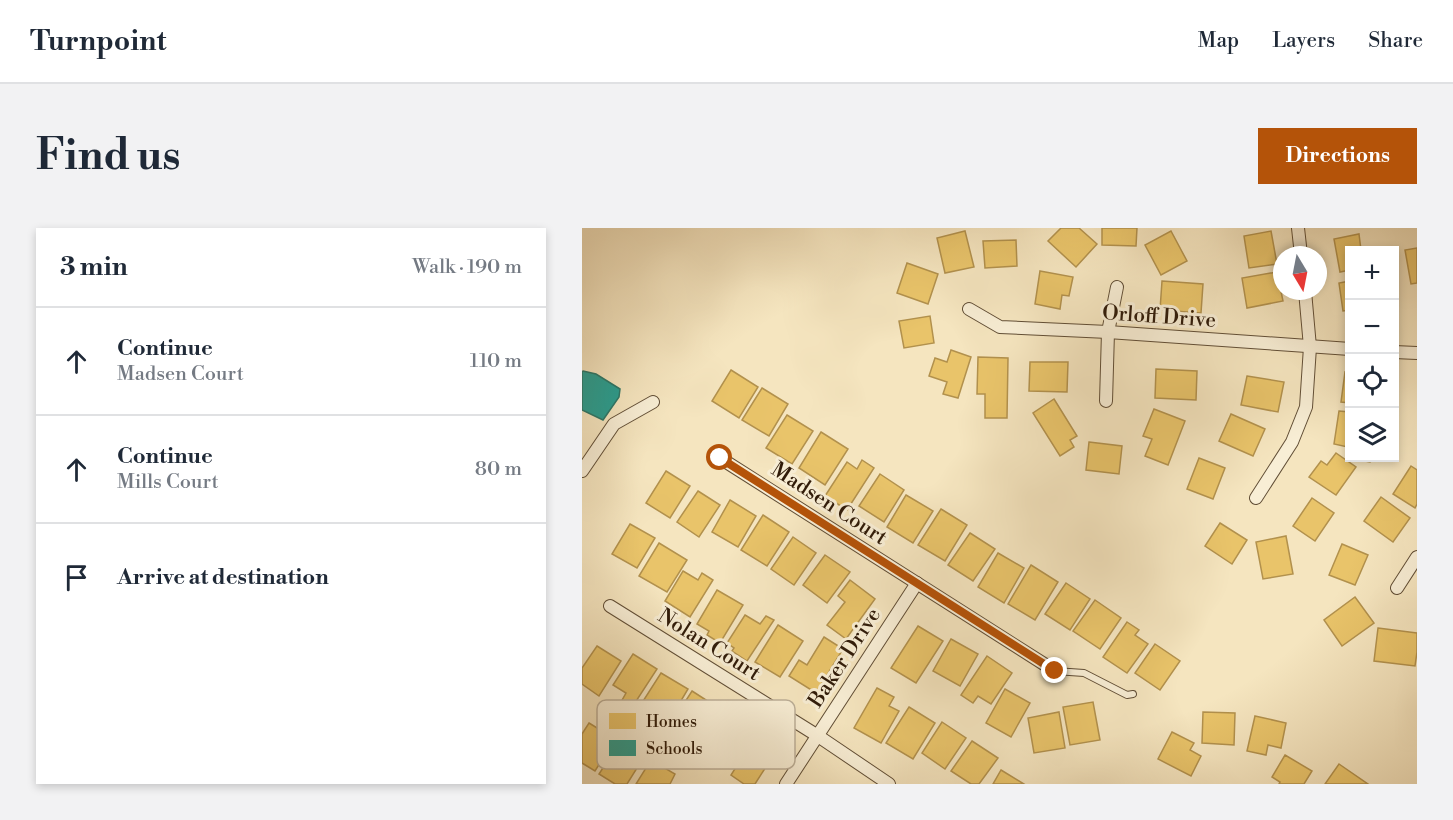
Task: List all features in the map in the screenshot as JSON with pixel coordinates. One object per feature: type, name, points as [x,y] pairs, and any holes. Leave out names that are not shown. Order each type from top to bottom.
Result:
[{"type":"street","points":[[1298,228],[1300,246]]},
{"type":"street","points":[[1106,401],[1108,332],[1117,287]]},
{"type":"street","points":[[1256,498],[1292,442],[1306,407],[1310,347],[1306,300]]},
{"type":"street","name":"Orloff Drive","points":[[969,309],[1000,327],[1108,332],[1345,349]]},
{"type":"street","points":[[1399,351],[1417,353]]},
{"type":"street","points":[[582,471],[614,424],[654,402]]},
{"type":"street","name":"Madsen Court","points":[[720,458],[1055,671]]},
{"type":"street","points":[[1397,588],[1417,557]]},
{"type":"street","name":"Baker Drive","points":[[786,784],[917,584]]},
{"type":"street","name":"Nolan Court","points":[[610,606],[760,700]]},
{"type":"street","name":"Nolan Court","points":[[795,722],[889,784]]},
{"type":"lane","points":[[1055,671],[1084,673],[1127,695],[1133,694]]},
{"type":"building: Homes","points":[[1061,228],[1079,228],[1097,244],[1076,267],[1048,241]]},
{"type":"building: Homes","points":[[1102,228],[1137,228],[1136,246],[1102,245]]},
{"type":"building: Homes","points":[[965,231],[974,267],[945,273],[937,238]]},
{"type":"building: Homes","points":[[1171,231],[1187,261],[1161,275],[1145,245]]},
{"type":"building: Homes","points":[[1271,231],[1274,246],[1273,265],[1249,268],[1244,236]]},
{"type":"building: Homes","points":[[1359,234],[1360,246],[1345,246],[1345,271],[1340,272],[1334,239]]},
{"type":"building: Homes","points":[[1016,240],[1017,266],[985,268],[983,241]]},
{"type":"building: Homes","points":[[1417,248],[1417,283],[1411,284],[1405,250]]},
{"type":"building: Homes","points":[[907,263],[938,274],[928,304],[897,293]]},
{"type":"building: Homes","points":[[1040,271],[1073,277],[1069,296],[1062,295],[1060,309],[1035,304]]},
{"type":"building: Homes","points":[[1273,273],[1273,300],[1283,301],[1247,308],[1242,278]]},
{"type":"building: Homes","points":[[1162,281],[1203,284],[1201,313],[1160,310]]},
{"type":"building: Homes","points":[[1345,282],[1345,311],[1343,311],[1339,283]]},
{"type":"building: Homes","points":[[930,316],[934,343],[904,348],[899,321]]},
{"type":"building: Homes","points":[[951,350],[971,357],[958,398],[943,394],[947,382],[929,376],[935,358],[947,362]]},
{"type":"building: Homes","points":[[978,357],[1008,358],[1007,418],[985,418],[985,394],[977,394]]},
{"type":"building: Homes","points":[[1030,362],[1068,362],[1067,392],[1029,391]]},
{"type":"building: Homes","points":[[1156,369],[1197,371],[1196,400],[1155,398]]},
{"type":"building: Homes","points":[[731,370],[758,387],[739,418],[712,401]]},
{"type":"building: Homes","points":[[1345,372],[1345,402],[1341,402]]},
{"type":"building: Homes","points":[[1247,376],[1284,382],[1278,412],[1241,405]]},
{"type":"building: Homes","points":[[762,388],[788,404],[769,436],[742,420]]},
{"type":"building: Homes","points":[[1054,399],[1077,436],[1070,440],[1074,447],[1060,456],[1033,413]]},
{"type":"building: Homes","points":[[1154,409],[1185,421],[1168,465],[1145,456],[1152,439],[1143,436]]},
{"type":"building: Homes","points":[[1339,411],[1345,412],[1345,446],[1334,444]]},
{"type":"building: Homes","points":[[1231,414],[1265,429],[1253,456],[1219,441]]},
{"type":"building: Homes","points":[[787,415],[813,431],[792,464],[766,448]]},
{"type":"building: Homes","points":[[821,432],[848,449],[825,485],[799,468]]},
{"type":"building: Homes","points":[[1089,442],[1122,446],[1119,474],[1086,470]]},
{"type":"building: Homes","points":[[1336,453],[1345,459],[1345,462],[1356,467],[1336,495],[1309,477],[1321,461],[1327,465]]},
{"type":"building: Homes","points":[[1199,458],[1225,468],[1213,499],[1187,489]]},
{"type":"building: Homes","points":[[862,460],[874,468],[847,510],[825,496],[847,462],[857,469]]},
{"type":"building: Homes","points":[[1411,466],[1417,470],[1415,508],[1393,494]]},
{"type":"building: Homes","points":[[666,471],[690,486],[670,518],[646,503]]},
{"type":"building: Homes","points":[[880,474],[904,490],[884,522],[859,506]]},
{"type":"building: Homes","points":[[698,491],[720,505],[699,537],[677,522]]},
{"type":"building: Homes","points":[[906,495],[933,511],[913,543],[887,527]]},
{"type":"building: Homes","points":[[1381,497],[1410,518],[1393,542],[1364,521]]},
{"type":"building: Homes","points":[[1312,498],[1334,513],[1315,541],[1293,526]]},
{"type":"building: Homes","points":[[730,500],[756,516],[738,547],[712,532]]},
{"type":"building: Homes","points":[[941,509],[967,525],[945,561],[918,545]]},
{"type":"building: Homes","points":[[763,515],[789,532],[767,566],[741,550]]},
{"type":"building: Homes","points":[[1220,523],[1247,540],[1232,564],[1205,546]]},
{"type":"building: Homes","points":[[630,524],[655,538],[637,568],[612,554]]},
{"type":"building: Homes","points":[[970,533],[995,549],[973,581],[948,565]]},
{"type":"building: Homes","points":[[1286,536],[1293,574],[1263,579],[1256,542]]},
{"type":"building: Homes","points":[[793,537],[816,553],[794,585],[771,569]]},
{"type":"building: Homes","points":[[659,543],[687,560],[667,592],[639,576]]},
{"type":"building: Homes","points":[[1342,544],[1368,555],[1355,585],[1329,575]]},
{"type":"building: Homes","points":[[998,553],[1024,568],[1004,603],[978,587]]},
{"type":"building: Homes","points":[[825,555],[850,572],[827,603],[803,585]]},
{"type":"building: Homes","points":[[1031,565],[1058,582],[1035,620],[1008,604]]},
{"type":"building: Homes","points":[[683,571],[698,580],[702,573],[713,580],[690,617],[665,601]]},
{"type":"building: Homes","points":[[850,580],[875,599],[846,639],[827,625],[845,602],[838,596]]},
{"type":"building: Homes","points":[[1066,583],[1090,599],[1070,630],[1045,614]]},
{"type":"building: Homes","points":[[717,590],[743,605],[720,643],[707,635],[709,631],[697,624]]},
{"type":"building: Homes","points":[[1355,597],[1374,623],[1342,646],[1324,620]]},
{"type":"building: Homes","points":[[1095,600],[1121,618],[1100,649],[1073,631]]},
{"type":"building: Homes","points":[[745,615],[760,624],[766,616],[774,620],[747,661],[732,651],[734,648],[727,643]]},
{"type":"building: Homes","points":[[1127,622],[1139,630],[1135,635],[1148,644],[1127,673],[1103,657]]},
{"type":"building: Homes","points":[[778,625],[803,641],[780,677],[755,662]]},
{"type":"building: Homes","points":[[918,626],[943,641],[916,683],[891,668]]},
{"type":"building: Homes","points":[[1378,628],[1417,633],[1415,666],[1374,661]]},
{"type":"building: Homes","points":[[824,637],[843,649],[816,693],[789,676],[799,660],[807,665]]},
{"type":"building: Homes","points":[[951,639],[978,654],[960,686],[933,671]]},
{"type":"building: Homes","points":[[1155,644],[1180,661],[1160,690],[1135,673]]},
{"type":"building: Homes","points":[[597,646],[621,661],[599,696],[582,684],[582,668]]},
{"type":"building: Homes","points":[[633,654],[657,669],[637,700],[622,700],[626,693],[613,685]]},
{"type":"building: Homes","points":[[987,656],[1012,673],[991,704],[978,696],[973,703],[961,695]]},
{"type":"building: Homes","points":[[661,673],[688,689],[681,700],[644,700]]},
{"type":"building: Homes","points":[[877,688],[894,697],[889,706],[899,711],[881,743],[854,728]]},
{"type":"building: Homes","points":[[1005,689],[1030,703],[1011,737],[986,723]]},
{"type":"building: Homes","points":[[692,691],[706,700],[686,700]]},
{"type":"building: Homes","points":[[1093,702],[1100,740],[1070,745],[1063,707]]},
{"type":"building: Homes","points":[[909,707],[935,723],[913,759],[886,743]]},
{"type":"building: Homes","points":[[1059,712],[1065,748],[1034,753],[1028,718]]},
{"type":"building: Homes","points":[[1203,712],[1235,713],[1234,745],[1202,743]]},
{"type":"building: Homes","points":[[1255,716],[1286,723],[1281,748],[1268,745],[1266,755],[1247,751]]},
{"type":"building: Homes","points":[[942,722],[966,738],[945,769],[922,753]]},
{"type":"building: Homes","points":[[589,723],[597,728],[597,768],[595,771],[582,763],[582,734]]},
{"type":"building: Homes","points":[[1172,732],[1194,743],[1190,750],[1201,756],[1191,776],[1158,759]]},
{"type":"building: Homes","points":[[972,741],[998,758],[979,784],[971,784],[951,771]]},
{"type":"building: Homes","points":[[1285,755],[1312,771],[1304,784],[1279,784],[1280,782],[1272,777]]},
{"type":"building: Homes","points":[[1339,764],[1368,784],[1325,784]]},
{"type":"building: Homes","points":[[602,769],[636,769],[627,784],[615,784],[599,774]]},
{"type":"building: Homes","points":[[645,769],[666,769],[675,774],[670,784],[636,784]]},
{"type":"building: Homes","points":[[735,769],[765,769],[755,784],[744,784],[731,775]]},
{"type":"building: Homes","points":[[1001,770],[1024,784],[993,784]]},
{"type":"building: Schools","points":[[583,371],[596,374],[620,389],[619,397],[603,420],[582,410]]},
{"type":"route","points":[[720,458],[1055,671]]}]
